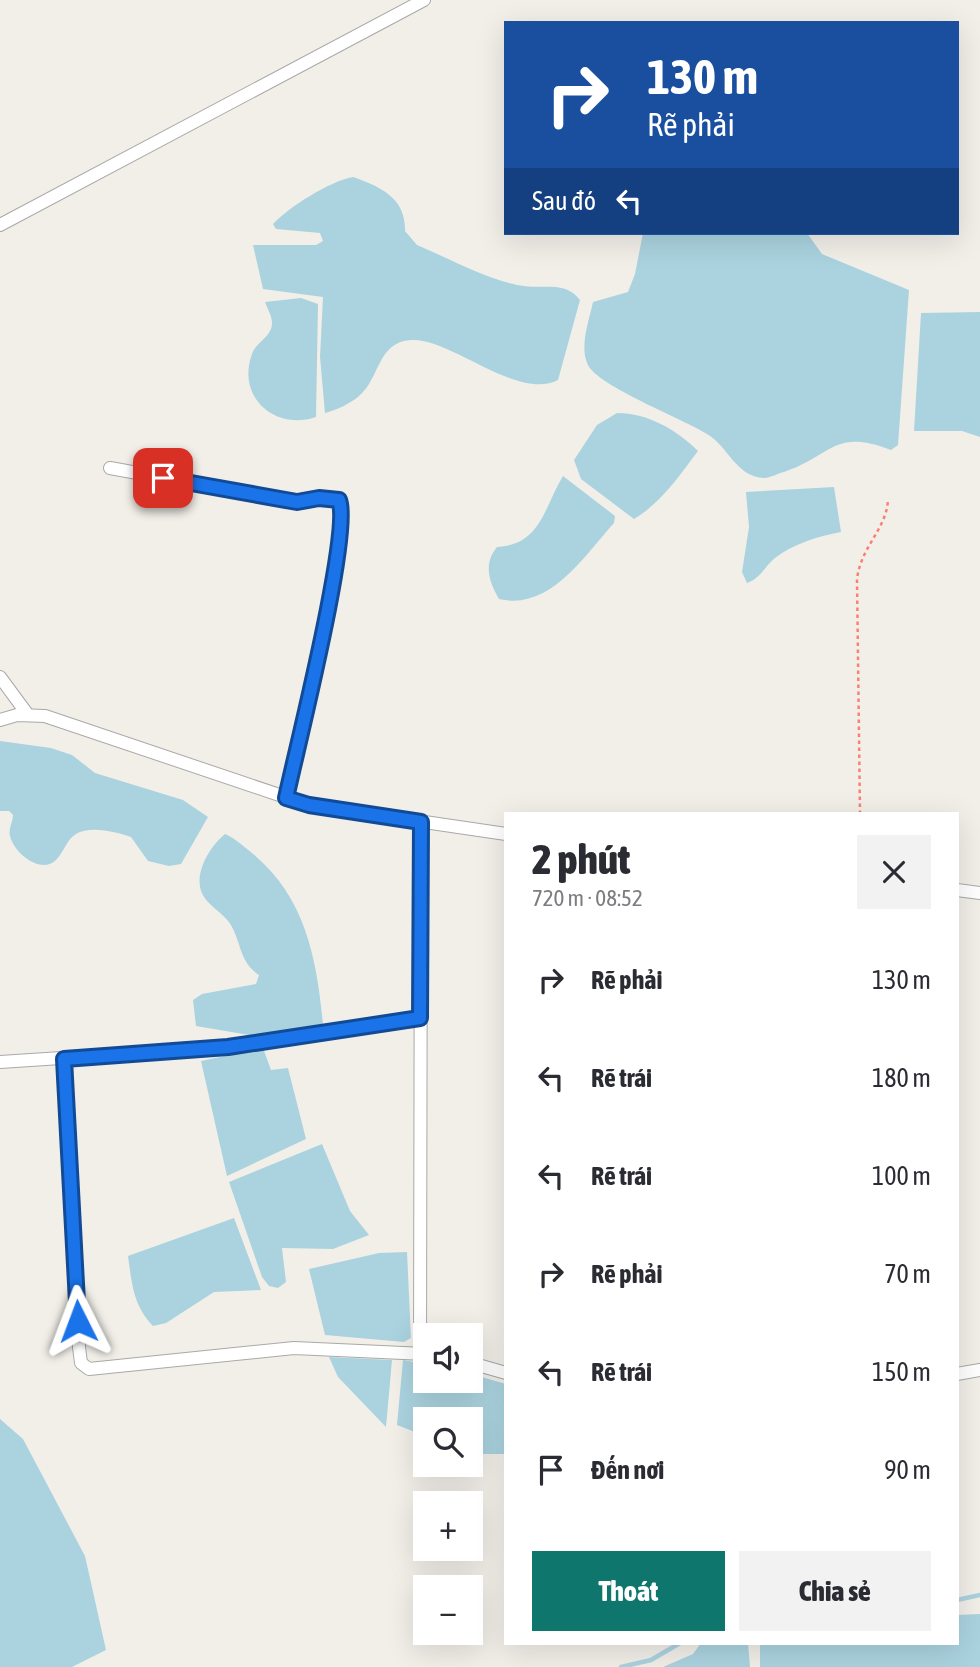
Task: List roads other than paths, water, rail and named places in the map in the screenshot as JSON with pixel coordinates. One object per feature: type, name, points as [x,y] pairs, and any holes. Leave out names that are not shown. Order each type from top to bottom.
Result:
[{"type":"street","points":[[0,225],[424,0]]},
{"type":"street","points":[[110,468],[297,502],[319,498],[339,500],[343,517],[327,607],[286,798]]},
{"type":"street","points":[[0,677],[28,715]]},
{"type":"street","points":[[0,720],[28,715],[45,716],[309,805],[504,834]]},
{"type":"street","points":[[421,822],[423,1323]]},
{"type":"street","points":[[959,890],[980,893]]},
{"type":"street","points":[[0,1062],[228,1047],[420,1018]]},
{"type":"street","points":[[64,1059],[81,1363],[89,1369],[293,1348],[413,1354]]},
{"type":"street","points":[[483,1366],[504,1372]]},
{"type":"street","points":[[959,1374],[980,1370]]},
{"type":"water","points":[[353,177],[390,195],[401,210],[405,231],[417,245],[498,280],[524,286],[562,288],[574,294],[580,300],[558,380],[542,384],[523,382],[445,348],[411,340],[391,347],[359,396],[325,413],[320,357],[323,297],[263,289],[253,245],[316,245],[323,241],[320,233],[276,229],[273,224],[310,196]]},
{"type":"water","points":[[643,235],[808,235],[822,254],[909,290],[898,445],[891,450],[872,444],[845,443],[784,472],[766,478],[754,476],[739,467],[707,434],[607,383],[595,373],[585,358],[586,334],[593,302],[628,292],[635,274]]},
{"type":"water","points":[[301,298],[318,304],[316,417],[301,420],[274,415],[263,407],[250,384],[249,370],[254,350],[271,328],[271,318],[265,302]]},
{"type":"water","points":[[980,312],[980,437],[962,431],[914,431],[921,313]]},
{"type":"water","points":[[617,413],[651,419],[681,436],[698,451],[662,497],[634,519],[581,479],[574,460],[597,425]]},
{"type":"water","points":[[563,476],[615,516],[614,523],[578,565],[550,589],[517,601],[499,599],[489,573],[493,553],[497,547],[512,545],[532,532]]},
{"type":"water","points":[[834,487],[841,532],[815,538],[790,549],[775,558],[747,583],[742,572],[749,527],[746,492]]},
{"type":"water","points":[[0,741],[51,748],[72,755],[95,773],[183,800],[208,817],[181,864],[169,866],[148,861],[131,837],[96,830],[82,831],[73,836],[59,857],[50,864],[36,863],[22,855],[13,843],[10,833],[13,815],[9,811],[0,811]]},
{"type":"water","points":[[225,834],[270,870],[297,910],[312,954],[323,1025],[255,1036],[196,1026],[193,1000],[202,994],[256,984],[259,975],[245,960],[230,924],[207,901],[201,889],[204,863]]},
{"type":"water","points":[[263,1048],[271,1070],[288,1068],[306,1139],[227,1176],[201,1061]]},
{"type":"water","points":[[322,1144],[350,1211],[369,1235],[333,1249],[282,1248],[286,1282],[278,1288],[269,1286],[262,1277],[229,1182]]},
{"type":"water","points":[[234,1218],[261,1290],[214,1292],[166,1323],[153,1326],[137,1302],[128,1256]]},
{"type":"water","points":[[407,1252],[411,1338],[404,1342],[325,1335],[309,1269],[379,1253]]},
{"type":"water","points":[[329,1357],[392,1360],[386,1427],[338,1377]]},
{"type":"water","points":[[403,1360],[413,1362],[413,1393],[483,1393],[483,1377],[504,1383],[504,1454],[483,1454],[483,1407],[413,1407],[413,1431],[397,1425]]},
{"type":"water","points":[[0,1419],[23,1439],[85,1556],[106,1650],[72,1667],[0,1667]]},
{"type":"water","points":[[980,1614],[980,1667],[760,1667],[760,1645],[959,1645],[959,1615]]},
{"type":"water","points":[[700,1645],[748,1645],[750,1667],[663,1667],[693,1654]]},
{"type":"waterway","points":[[959,1600],[980,1595]]},
{"type":"waterway","points":[[621,1667],[651,1660],[677,1645]]}]
